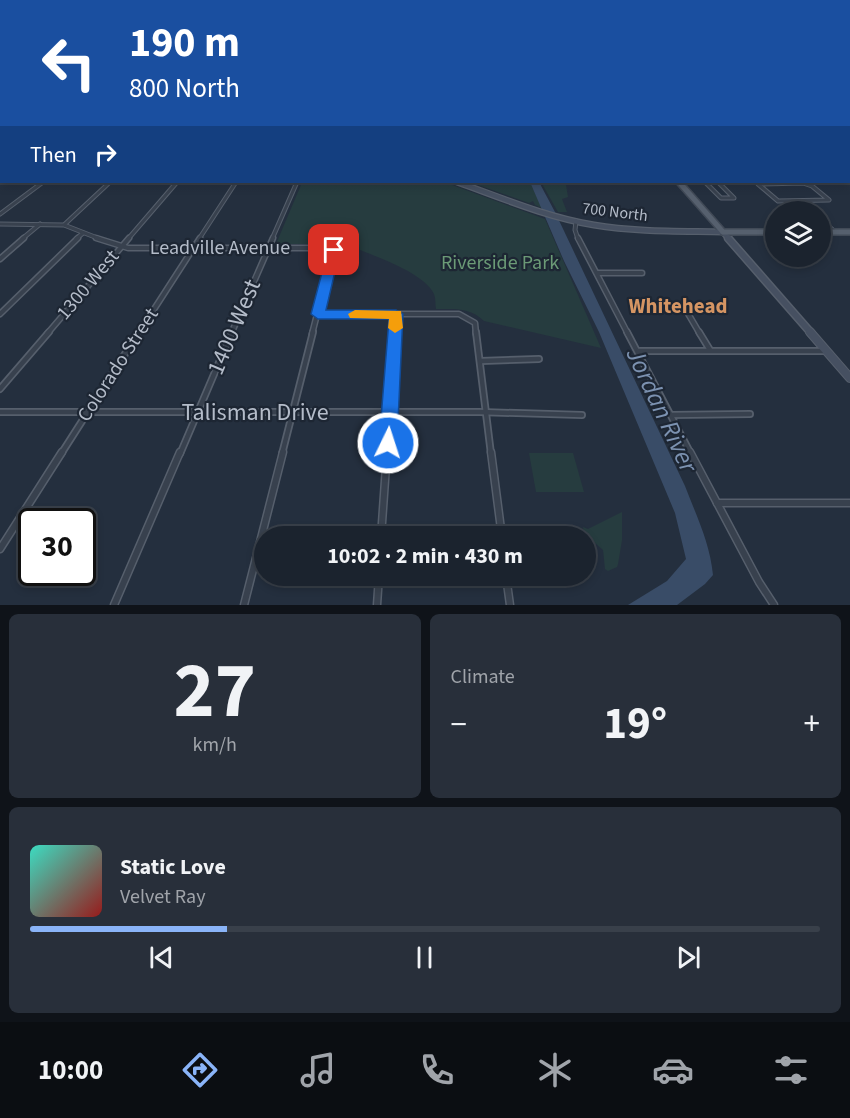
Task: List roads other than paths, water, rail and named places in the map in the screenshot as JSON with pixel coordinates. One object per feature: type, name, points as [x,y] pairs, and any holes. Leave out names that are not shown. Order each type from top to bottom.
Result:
[{"type":"main road","name":"700 North","points":[[460,183],[542,212],[576,221],[630,229],[765,232]]},
{"type":"main road","points":[[680,183],[850,378]]},
{"type":"main road","points":[[831,232],[850,232]]},
{"type":"street","points":[[0,214],[42,183]]},
{"type":"street","points":[[64,225],[109,183]]},
{"type":"street","name":"1300 West","points":[[0,389],[176,183]]},
{"type":"street","name":"Colorado Street","points":[[0,549],[235,183]]},
{"type":"street","name":"1400 West","points":[[114,605],[297,183]]},
{"type":"street","points":[[706,183],[721,198],[734,198],[719,183]]},
{"type":"street","points":[[770,183],[758,184],[778,201]]},
{"type":"street","points":[[794,183],[807,184],[829,200],[799,201]]},
{"type":"street","points":[[576,221],[578,240],[759,582],[774,605]]},
{"type":"street","points":[[0,224],[64,225],[121,247]]},
{"type":"street","points":[[0,259],[40,224]]},
{"type":"street","points":[[831,228],[836,232]]},
{"type":"street","points":[[0,314],[84,232]]},
{"type":"street","name":"Leadville Avenue","points":[[121,247],[355,248]]},
{"type":"street","points":[[244,605],[334,248]]},
{"type":"street","points":[[597,273],[642,273]]},
{"type":"street","points":[[683,305],[711,351]]},
{"type":"street","points":[[318,314],[459,314],[471,319],[477,326],[501,526]]},
{"type":"street","points":[[382,526],[396,314]]},
{"type":"street","points":[[638,351],[826,351]]},
{"type":"street","points":[[481,361],[539,358]]},
{"type":"street","name":"Talisman Drive","points":[[0,412],[390,412],[582,415]]},
{"type":"street","points":[[671,415],[750,414]]},
{"type":"street","points":[[717,503],[850,503]]},
{"type":"street","points":[[377,605],[378,586]]},
{"type":"street","points":[[507,586],[510,605]]},
{"type":"water","points":[[530,183],[540,183],[555,212],[685,486],[702,529],[713,575],[677,605],[628,605],[667,581],[686,559],[675,513],[599,332],[564,261]]},
{"type":"district","name":"Whitehead","points":[[678,306]]},
{"type":"park label","name":"Riverside Park","points":[[500,263]]},
{"type":"water label","name":"Jordan River","points":[[662,410]]}]
